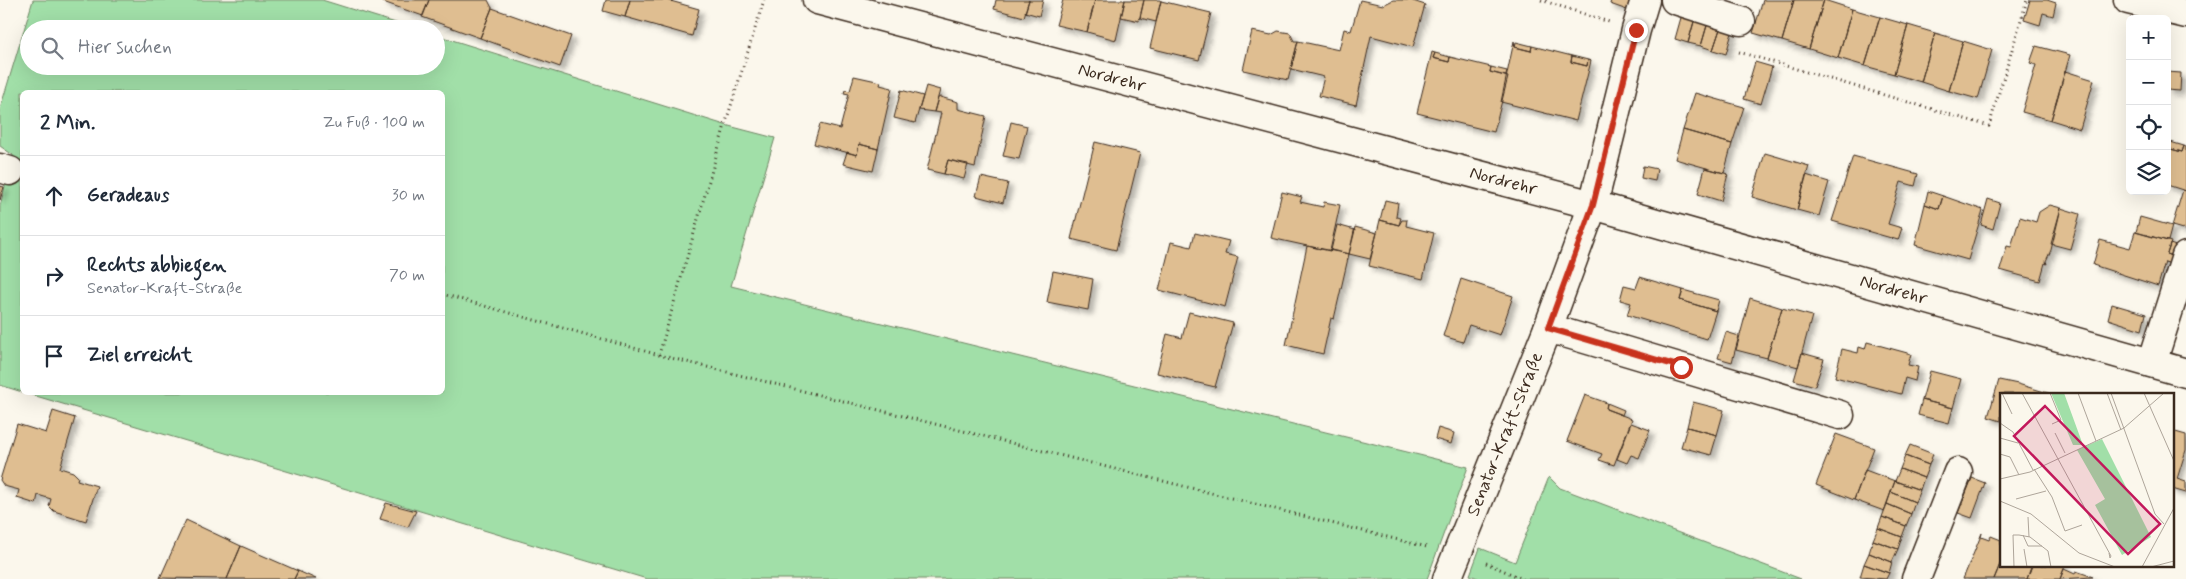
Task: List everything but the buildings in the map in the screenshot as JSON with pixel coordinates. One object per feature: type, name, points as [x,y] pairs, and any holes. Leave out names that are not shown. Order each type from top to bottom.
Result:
[{"type":"street","name":"Nordrehr","points":[[817,0],[1593,205],[2186,373]]},
{"type":"street","name":"Senator-Kraft-Straße","points":[[1454,562],[1548,328],[1593,205],[1636,30],[1646,0]]},
{"type":"street","points":[[1675,0],[1740,21]]},
{"type":"street","points":[[2128,0],[2186,14]]},
{"type":"street","points":[[2152,363],[2186,256]]},
{"type":"street","points":[[1548,328],[1840,415]]},
{"type":"street","points":[[1916,579],[1958,472]]},
{"type":"path","points":[[659,355],[725,125],[764,0]]},
{"type":"path","points":[[1541,0],[1636,30]]},
{"type":"path","points":[[1740,21],[1736,51],[1989,126],[2027,0]]},
{"type":"path","points":[[445,295],[659,355],[1523,579]]},
{"type":"green space","points":[[33,0],[322,0],[386,20],[27,20]]},
{"type":"green space","points":[[445,38],[725,125],[775,138],[731,286],[1468,467],[1427,579],[647,579],[33,395],[445,395],[445,90],[20,90],[20,391],[0,385],[0,206],[13,155],[0,146],[0,109],[20,43],[20,75],[445,75]]},
{"type":"green space","points":[[1549,477],[1560,488],[1801,579],[1480,579],[1470,575],[1480,548],[1515,562]]},
{"type":"route","points":[[1636,30],[1593,205],[1548,328],[1681,367]]}]
